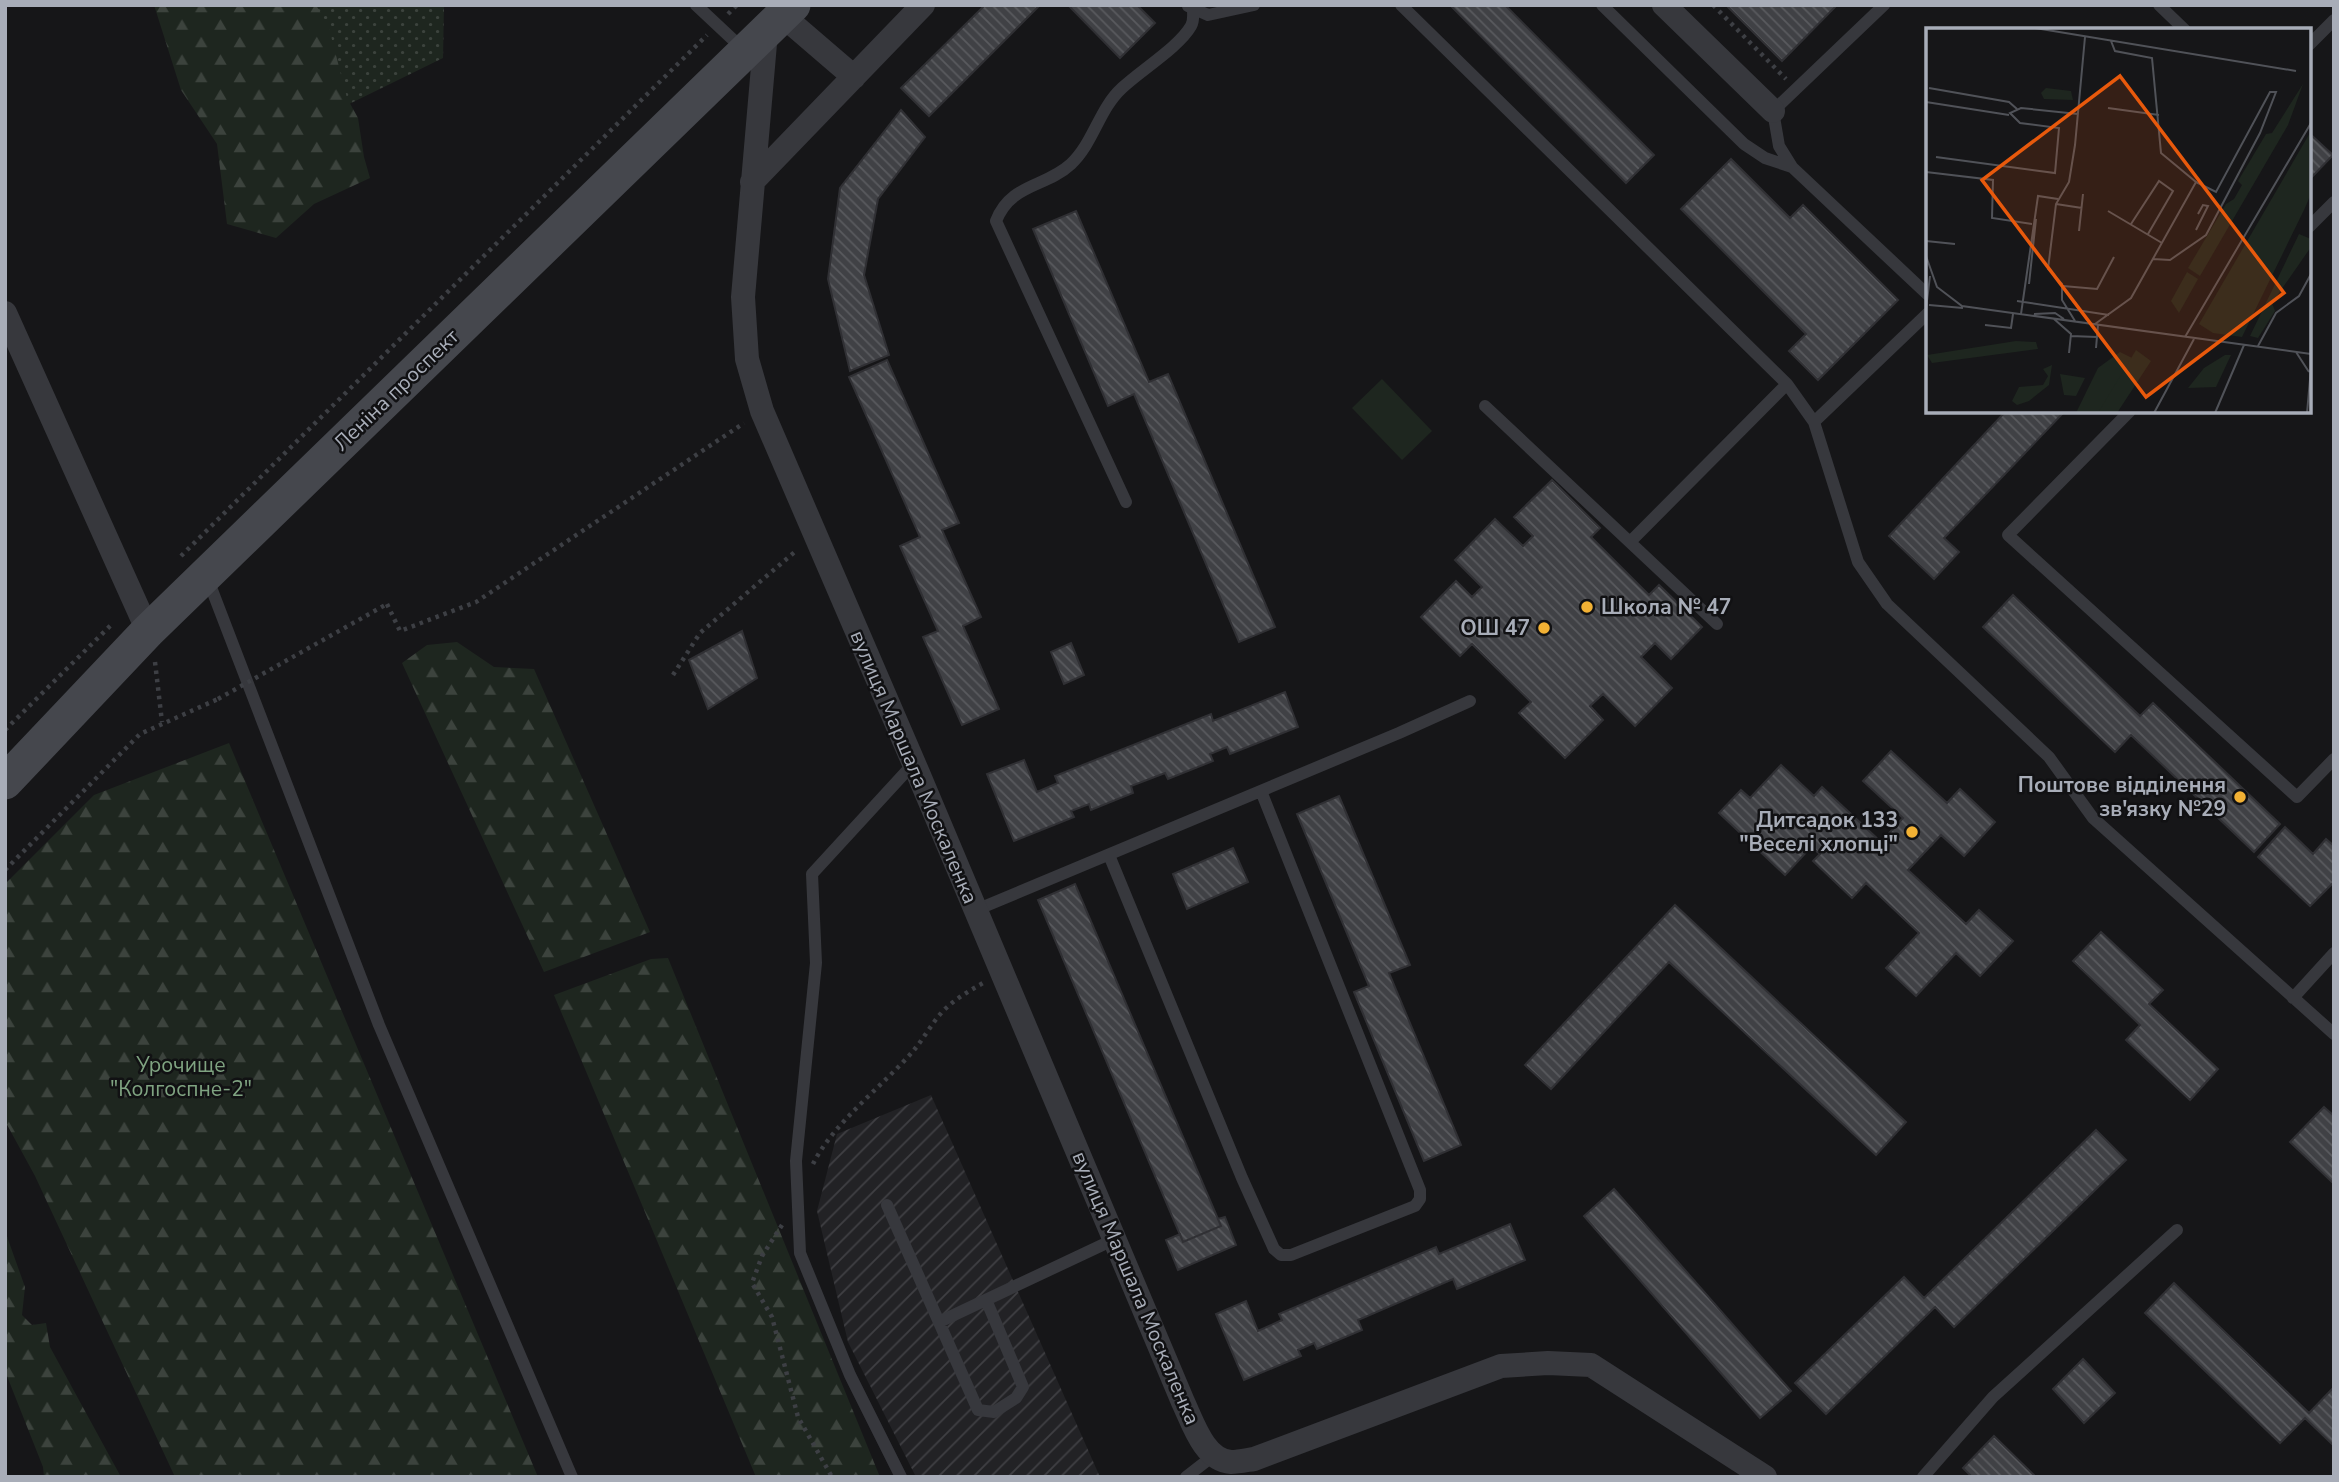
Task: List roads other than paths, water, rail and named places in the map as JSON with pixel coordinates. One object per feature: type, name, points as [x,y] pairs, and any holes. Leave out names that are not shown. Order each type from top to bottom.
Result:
[{"type":"main road","name":"Леніна проспект","points":[[5,782],[148,631],[772,26]]},
{"type":"street","points":[[752,182],[923,5]]},
{"type":"street","points":[[1664,5],[1773,111]]},
{"type":"street","points":[[772,26],[854,77]]},
{"type":"street","name":"вулиця Маршала Москаленка","points":[[772,26],[752,182],[743,297],[747,359],[762,411],[914,763],[1183,1402],[1202,1441],[1222,1459]]},
{"type":"street","points":[[5,313],[148,631]]},
{"type":"street","points":[[1222,1459],[1254,1459],[1501,1366],[1548,1363],[1591,1365],[1765,1477]]},
{"type":"lane","points":[[696,5],[772,26]]},
{"type":"lane","points":[[1190,8],[1208,15],[1254,5]]},
{"type":"lane","points":[[1401,5],[1787,384],[1814,422],[1858,562],[1887,604],[2049,757],[2093,818],[2334,1034]]},
{"type":"lane","points":[[1602,5],[1744,144],[1765,158],[1792,167]]},
{"type":"lane","points":[[1884,5],[1773,111],[1779,146],[1792,167],[1926,293]]},
{"type":"lane","points":[[2159,5],[2183,28]]},
{"type":"lane","points":[[1126,502],[996,221],[1001,208],[1012,196],[1069,166],[1078,156],[1106,106],[1120,89],[1185,34],[1193,23],[1190,8]]},
{"type":"lane","points":[[2311,43],[2334,20]]},
{"type":"lane","points":[[2311,225],[2334,202]]},
{"type":"lane","points":[[1814,422],[1926,315]]},
{"type":"lane","points":[[1630,542],[1787,384]]},
{"type":"lane","points":[[1485,406],[1717,624]]},
{"type":"lane","points":[[2128,413],[2008,536],[2297,797],[2334,759]]},
{"type":"lane","points":[[206,574],[379,1025],[572,1477]]},
{"type":"lane","points":[[976,910],[1470,701]]},
{"type":"lane","points":[[901,1477],[850,1375],[800,1253],[796,1161],[816,963],[812,874],[914,763]]},
{"type":"lane","points":[[1109,855],[1273,1249],[1281,1255],[1291,1255],[1415,1206],[1420,1199],[1420,1190],[1261,791]]},
{"type":"lane","points":[[2293,998],[2334,953]]},
{"type":"lane","points":[[887,1205],[978,1410],[994,1412],[1016,1398],[1023,1387],[986,1302]]},
{"type":"lane","points":[[1923,1477],[1993,1397],[2177,1230]]},
{"type":"lane","points":[[939,1322],[1115,1239]]},
{"type":"lane","points":[[1186,1477],[1222,1459]]},
{"type":"place","name":"Школа № 47","points":[[1587,607]]},
{"type":"place","name":"ОШ 47","points":[[1544,628]]},
{"type":"place","name":"Поштове відділення зв'язку №29","points":[[2240,797]]},
{"type":"place","name":"Дитсадок 133 \"Веселі хлопці\"","points":[[1912,832]]},
{"type":"park label","name":"Урочище \"Колгоспне-2\"","points":[[181,1077]]}]
